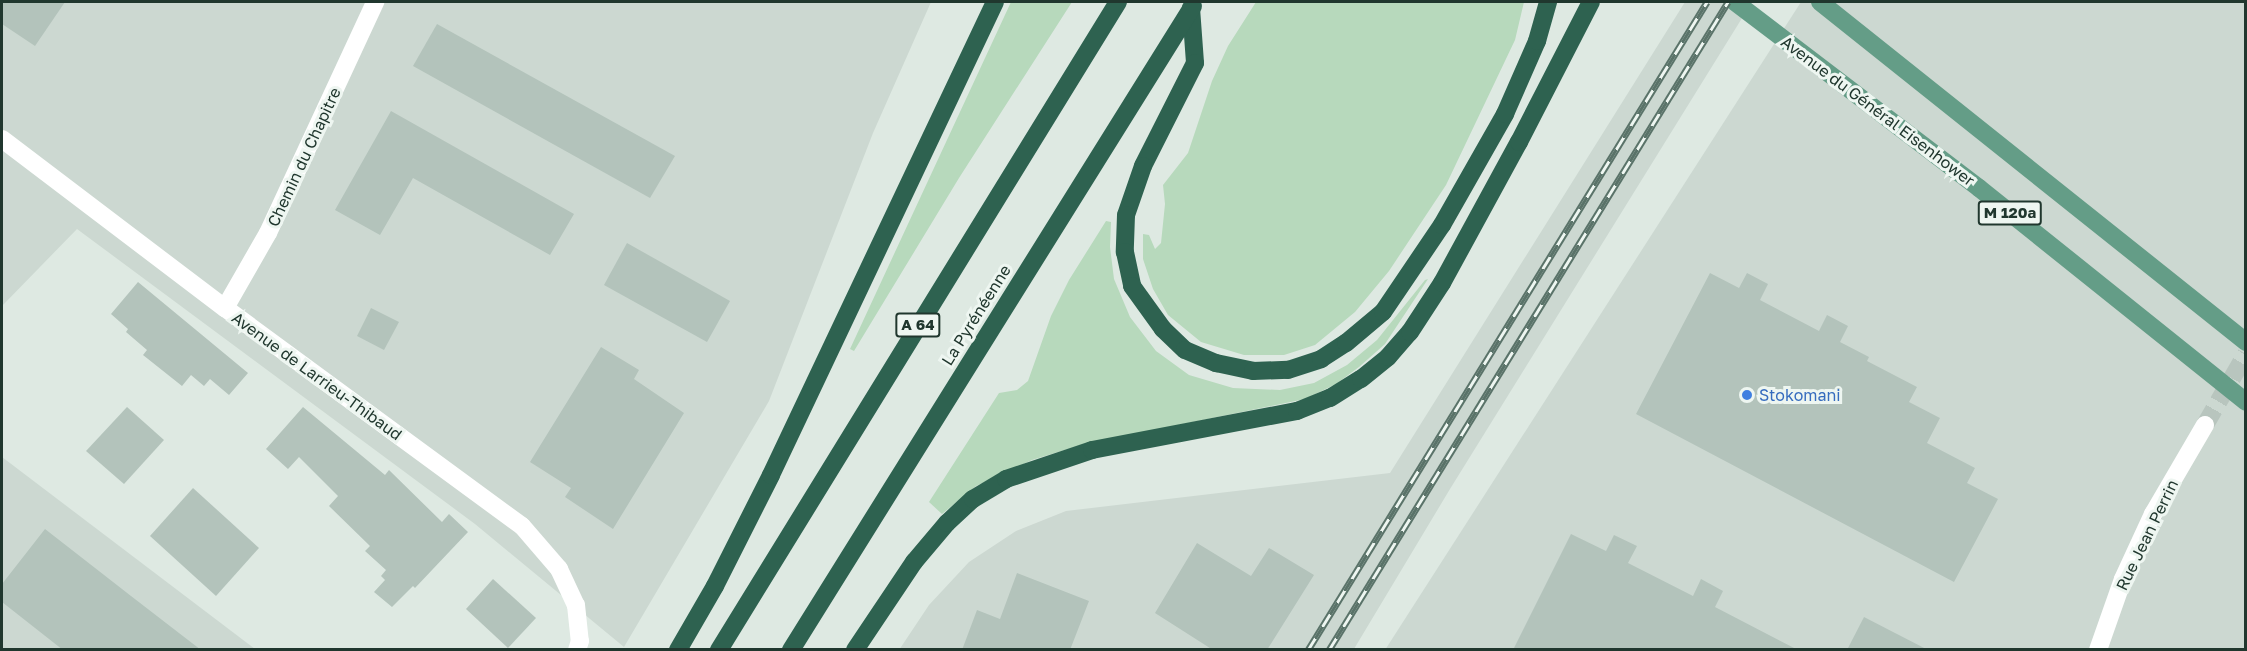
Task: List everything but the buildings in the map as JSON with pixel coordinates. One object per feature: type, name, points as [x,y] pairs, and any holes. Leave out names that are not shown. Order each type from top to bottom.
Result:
[{"type":"highway","points":[[678,650],[716,586],[771,475],[994,2]]},
{"type":"highway","name":"A 64","points":[[718,650],[1118,2]]},
{"type":"highway","points":[[1194,5],[1195,63],[1143,166],[1126,215],[1125,252],[1132,286],[1163,329],[1185,350],[1216,363],[1253,371],[1288,370],[1321,358],[1346,343],[1383,312],[1442,225],[1506,114],[1537,41],[1548,2]]},
{"type":"highway","points":[[855,650],[914,562],[947,523],[973,499],[1006,479],[1092,450],[1297,411],[1330,398],[1361,379],[1388,357],[1410,332],[1442,283],[1519,142],[1591,2]]},
{"type":"highway","name":"La Pyrénéenne","points":[[791,650],[1194,5]]},
{"type":"main road","name":"Avenue du Général Eisenhower","points":[[1735,2],[1979,188],[2246,402]]},
{"type":"main road","name":"M 120a","points":[[1820,2],[2246,342]]},
{"type":"street","name":"Chemin du Chapitre","points":[[225,308],[268,233],[375,2]]},
{"type":"street","name":"Avenue de Larrieu-Thibaud","points":[[2,139],[225,308],[522,526],[559,569],[576,605],[580,641],[577,650]]},
{"type":"street","name":"Rue Jean Perrin","points":[[2098,650],[2123,579],[2153,514],[2205,425]]},
{"type":"shaded area","points":[[2,2],[931,2],[873,133],[769,401],[624,647],[475,524],[77,229],[2,306]]},
{"type":"shaded area","points":[[1685,2],[1752,2],[1450,489],[1354,649],[899,650],[929,605],[969,562],[1016,531],[1066,511],[1390,473]]},
{"type":"shaded area","points":[[1801,2],[2245,2],[2245,649],[1385,650]]},
{"type":"shaded area","points":[[2,457],[255,649],[2,649]]},
{"type":"green space","points":[[1011,2],[1072,2],[959,178],[854,351],[850,349]]},
{"type":"green space","points":[[1256,2],[1524,2],[1515,40],[1446,185],[1389,271],[1355,312],[1315,345],[1284,355],[1244,355],[1201,342],[1168,315],[1153,289],[1143,259],[1143,234],[1149,235],[1155,249],[1161,243],[1165,204],[1163,185],[1188,153],[1212,81],[1228,46]]},
{"type":"green space","points":[[1106,221],[1111,222],[1110,247],[1114,279],[1130,317],[1156,351],[1189,375],[1233,388],[1280,390],[1314,383],[1347,365],[1377,340],[1428,279],[1385,344],[1336,384],[1305,399],[1081,445],[1032,460],[976,486],[942,514],[929,502],[999,393],[1017,390],[1028,381],[1051,316],[1069,280]]},
{"type":"tunnel","points":[[2205,425],[2246,354]]},
{"type":"railway","points":[[1308,650],[1707,2]]},
{"type":"railway","points":[[1329,650],[1728,2]]},
{"type":"place","name":"Stokomani","points":[[1747,395]]}]
